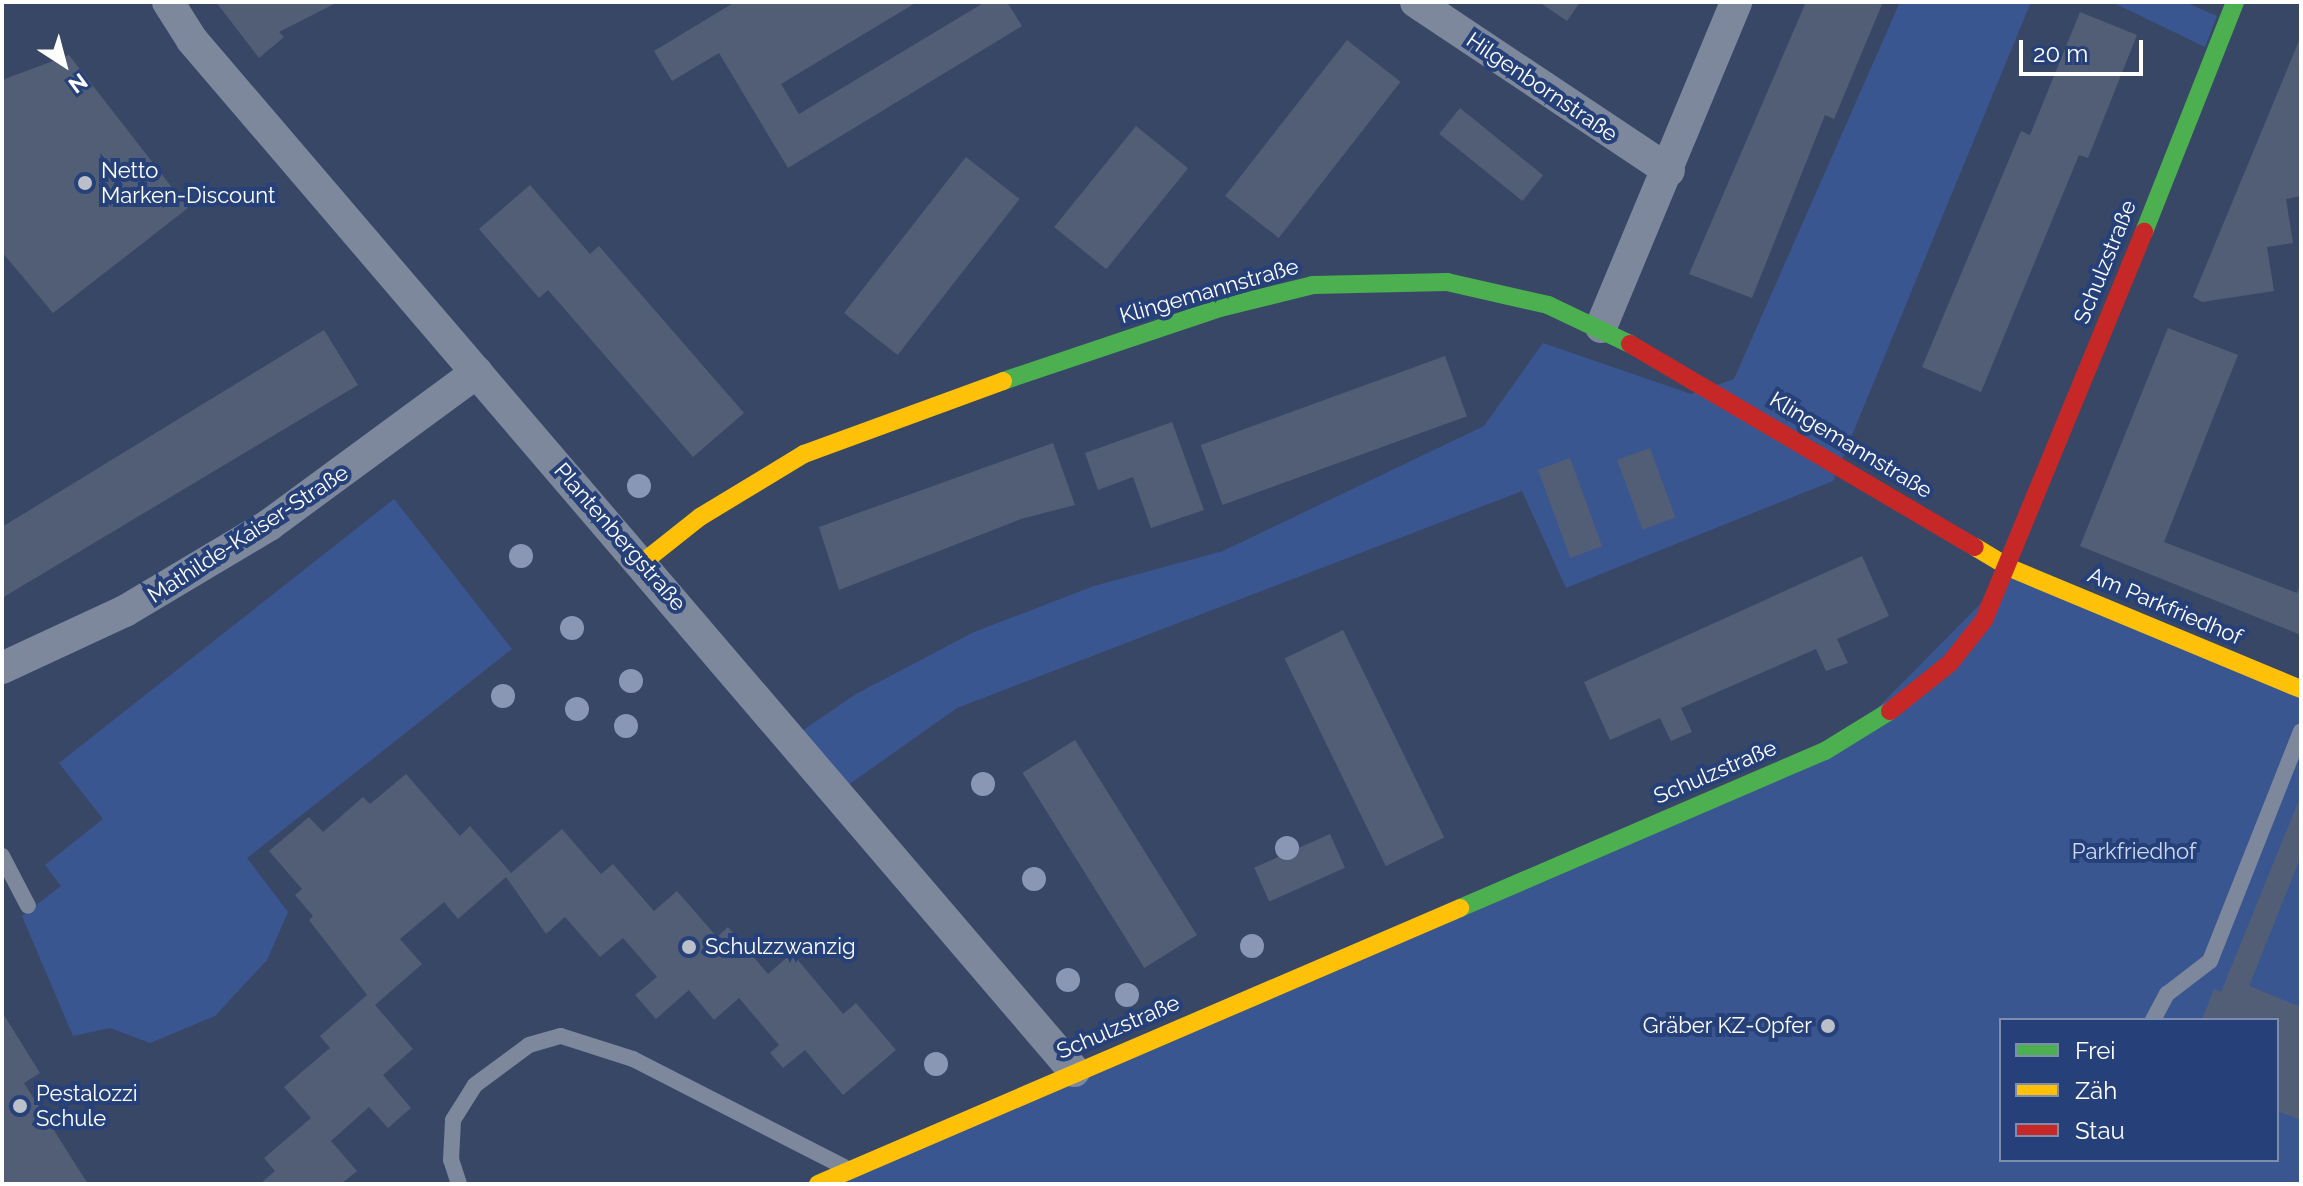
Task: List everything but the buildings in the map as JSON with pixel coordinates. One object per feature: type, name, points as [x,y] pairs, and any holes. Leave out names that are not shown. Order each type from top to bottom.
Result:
[{"type":"street","name":"Plantenbergstraße","points":[[168,2],[192,40],[1074,1071]]},
{"type":"street","name":"Hilgenbornstraße","points":[[1416,2],[1669,171]]},
{"type":"street","points":[[1601,327],[1669,171],[1736,2]]},
{"type":"street","name":"Schulzstraße","points":[[818,1184],[1865,730],[1950,663],[1984,620],[2010,568],[2235,2]]},
{"type":"street","name":"Klingemannstraße","points":[[642,563],[700,517],[804,454],[1251,300],[1369,280],[1447,282],[1548,305],[1601,327],[2010,568]]},
{"type":"street","name":"Mathilde-Kaiser-Straße","points":[[2,668],[125,611],[269,525],[477,372]]},
{"type":"street","name":"Am Parkfriedhof","points":[[2010,568],[2301,689]]},
{"type":"lane","points":[[2154,1018],[2167,994],[2210,961],[2301,731]]},
{"type":"lane","points":[[2,856],[28,906]]},
{"type":"lane","points":[[459,1184],[451,1160],[453,1120],[475,1085],[529,1045],[561,1036],[633,1059],[849,1170]]},
{"type":"green space","points":[[1900,2],[2031,2],[1833,481],[1566,588],[1522,491],[957,708],[841,790],[796,735],[856,694],[974,632],[1094,586],[1223,551],[1484,426],[1543,343],[1691,394],[1734,379]]},
{"type":"green space","points":[[2112,2],[2185,2],[2217,16],[2205,47]]},
{"type":"green space","points":[[394,499],[512,649],[247,858],[288,912],[267,960],[215,1016],[150,1043],[110,1028],[73,1036],[22,916],[61,886],[45,865],[103,819],[59,763]]},
{"type":"green space","name":"Parkfriedhof","points":[[2012,572],[2301,691],[2301,1184],[821,1184],[1832,754]]},
{"type":"traffic: fast","points":[[2144,232],[2235,2]]},
{"type":"traffic: fast","points":[[1003,381],[1220,308],[1313,285],[1447,282],[1548,305],[1630,344]]},
{"type":"traffic: fast","points":[[1460,908],[1825,751],[1890,711]]},
{"type":"traffic: slow","points":[[642,563],[700,517],[804,454],[1003,381]]},
{"type":"traffic: slow","points":[[1975,547],[2010,568],[2301,689]]},
{"type":"traffic: slow","points":[[818,1184],[1460,908]]},
{"type":"traffic: jam","points":[[1890,711],[1950,663],[1984,620],[2144,232]]},
{"type":"traffic: jam","points":[[1630,344],[1975,547]]},
{"type":"place","name":"Netto Marken-Discount","points":[[85,183]]},
{"type":"place","name":"Schulzzwanzig","points":[[689,947]]},
{"type":"place","name":"Gräber KZ-Opfer","points":[[1828,1026]]},
{"type":"place","name":"Pestalozzi Schule","points":[[20,1106]]}]
